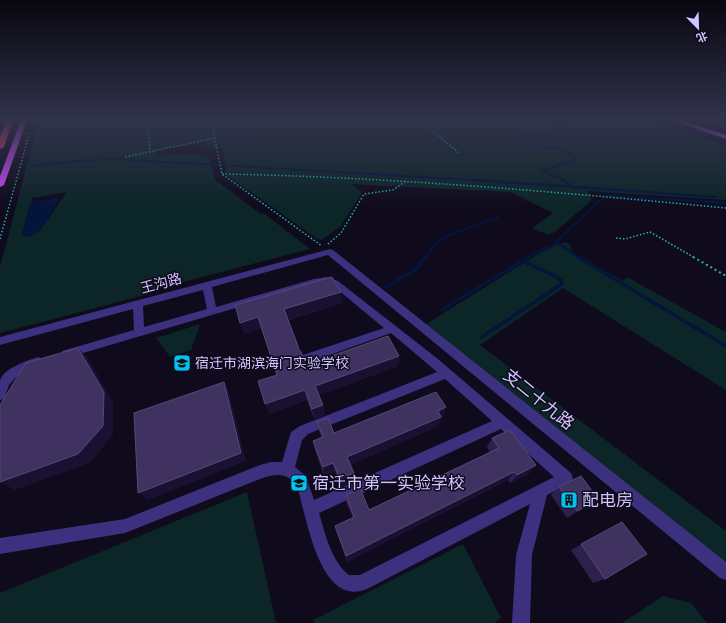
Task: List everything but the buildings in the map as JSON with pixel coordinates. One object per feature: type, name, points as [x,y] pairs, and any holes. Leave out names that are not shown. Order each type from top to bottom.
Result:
[{"type":"main road","points":[[0,185],[13,149]]},
{"type":"street","name":"王沟路","points":[[0,341],[207,286],[327,250]]},
{"type":"street","name":"支二十九路","points":[[327,250],[726,572]]},
{"type":"street","points":[[0,395],[7,378],[21,367],[48,362],[212,311],[314,282],[327,280],[335,283],[446,373],[566,478],[361,583],[350,584],[336,575],[326,555],[301,482],[287,470],[270,468],[125,526],[0,546]]},
{"type":"street","points":[[207,286],[212,311]]},
{"type":"street","points":[[138,304],[139,333]]},
{"type":"street","points":[[307,358],[392,329]]},
{"type":"street","points":[[287,470],[296,436],[304,430],[446,373]]},
{"type":"street","points":[[310,509],[502,422]]},
{"type":"street","points":[[521,623],[524,555],[540,491]]},
{"type":"path","points":[[0,239],[25,149]]},
{"type":"path","points":[[125,157],[164,149]]},
{"type":"path","points":[[217,149],[222,174],[327,250],[341,233],[364,194],[393,190],[407,181]]},
{"type":"path","points":[[454,149],[459,153]]},
{"type":"path","points":[[222,174],[467,184],[726,208]]},
{"type":"path","points":[[616,238],[625,239],[650,232],[726,276]]},
{"type":"green space","points":[[31,149],[162,149],[156,150],[158,156],[197,154],[209,157],[215,180],[260,213],[265,214],[310,249],[149,291],[149,294],[0,333],[0,267]],"holes":[[[67,192],[41,229],[31,236],[22,235],[30,204],[34,201],[31,200],[32,198]]]},
{"type":"green space","points":[[222,149],[726,149],[726,200],[587,191],[592,200],[555,232],[548,235],[532,228],[553,213],[511,192],[351,184],[361,191],[361,194],[341,226],[322,240],[316,238],[228,176],[225,172],[226,169]]},
{"type":"green space","points":[[565,242],[570,245],[573,252],[623,281],[627,277],[726,332],[726,390],[563,288],[480,345],[726,531],[726,567],[426,324],[543,251]]},
{"type":"green space","points":[[200,324],[191,350],[170,357],[156,338]]},
{"type":"green space","points":[[247,492],[276,623],[0,623],[0,593]]},
{"type":"green space","points":[[463,544],[501,618],[494,623],[314,623],[313,620]]},
{"type":"green space","points":[[663,596],[691,603],[707,623],[622,623]]},
{"type":"water","points":[[57,198],[58,200],[46,223],[32,235],[25,237],[22,235],[30,203]]},
{"type":"waterway","points":[[561,149],[570,153],[575,158],[572,161],[542,171],[564,180]]},
{"type":"waterway","points":[[31,166],[76,161],[115,159],[480,180]]},
{"type":"waterway","points":[[475,180],[480,180]]},
{"type":"waterway","points":[[480,180],[491,181]]},
{"type":"waterway","points":[[480,180],[572,187]]},
{"type":"waterway","points":[[564,180],[572,187]]},
{"type":"waterway","points":[[572,187],[716,197]]},
{"type":"waterway","points":[[605,196],[726,203]]},
{"type":"waterway","points":[[580,258],[556,242],[599,201]]},
{"type":"waterway","points":[[425,258],[435,245],[445,237],[498,217]]},
{"type":"waterway","points":[[528,258],[535,253],[557,244]]},
{"type":"waterway","points":[[386,287],[415,270],[426,257]]},
{"type":"waterway","points":[[441,310],[529,257]]},
{"type":"waterway","points":[[578,257],[726,346]]},
{"type":"waterway","points":[[482,337],[562,284],[562,281],[553,275],[523,261]]},
{"type":"place","name":"宿迁市湖滨海门实验学校","points":[[182,363]]},
{"type":"place","name":"宿迁市第一实验学校","points":[[299,483]]},
{"type":"place","name":"配电房","points":[[569,500]]}]
